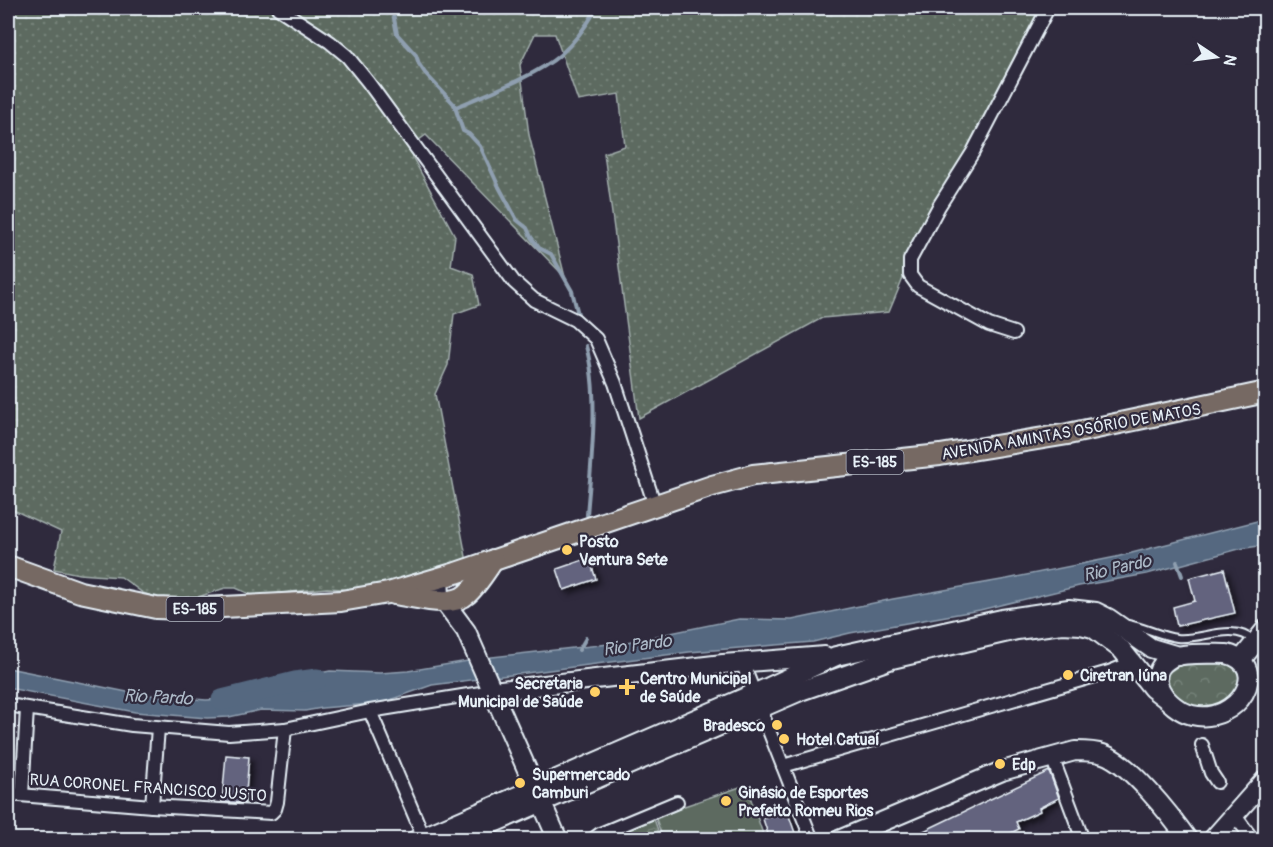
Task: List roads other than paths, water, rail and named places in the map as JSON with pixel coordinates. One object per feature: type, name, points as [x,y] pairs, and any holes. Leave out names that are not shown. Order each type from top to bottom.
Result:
[{"type":"main road","name":"AVENIDA AMINTAS OSÓRIO DE MATOS","points":[[493,560],[753,475],[940,455],[999,446],[1068,434],[1266,392]]},
{"type":"main road","name":"ES-185","points":[[8,566],[80,592],[132,604],[174,609],[316,604],[388,593],[493,560]]},
{"type":"main road","points":[[388,593],[442,602],[466,595],[493,560]]},
{"type":"street","points":[[278,8],[315,30],[347,56],[514,282],[534,300],[575,320],[596,339],[615,383],[655,506]]},
{"type":"street","points":[[1014,333],[988,325],[918,286],[910,275],[910,260],[939,206],[973,152],[1048,8]]},
{"type":"street","points":[[467,633],[464,582],[447,576],[438,591],[442,602],[467,633],[558,840]]},
{"type":"street","points":[[8,705],[158,728],[216,733],[285,729],[491,685],[742,662],[836,656],[921,635],[1059,610],[1095,612],[1150,648],[1178,656],[1227,654],[1241,660],[1248,670],[1258,677],[1248,692],[1229,710],[1212,716],[1196,718],[1179,710],[1152,688],[1109,639],[1093,628],[1081,625],[1051,625],[1017,630],[892,659],[803,690],[757,701]]},
{"type":"street","points":[[1241,660],[1261,636]]},
{"type":"street","points":[[370,711],[422,838],[539,795],[757,701],[836,656]]},
{"type":"street","points":[[1165,698],[1159,690],[1158,675],[1165,663],[1178,656]]},
{"type":"street","points":[[742,662],[812,840]]},
{"type":"street","points":[[783,766],[1109,672],[1132,663]]},
{"type":"street","points":[[22,795],[27,709]]},
{"type":"street","points":[[152,806],[158,728]]},
{"type":"street","name":"RUA CORONEL FRANCISCO JUSTO","points":[[8,794],[152,806],[273,812],[277,802],[285,729]]},
{"type":"street","points":[[1203,745],[1211,774],[1217,782]]},
{"type":"street","points":[[839,840],[1002,771],[1075,751],[1104,754],[1125,768],[1158,802],[1188,840]]},
{"type":"street","points":[[1052,757],[1083,840]]},
{"type":"street","points":[[868,840],[1005,780],[1027,764]]},
{"type":"street","points":[[1223,827],[1266,779]]},
{"type":"street","points":[[454,840],[539,795]]},
{"type":"street","points":[[592,840],[600,834],[677,802]]},
{"type":"street","points":[[1223,827],[1237,840]]},
{"type":"street","points":[[1223,827],[1253,840]]},
{"type":"lane","points":[[1115,623],[1140,626],[1179,638],[1236,632],[1250,637],[1261,636]]},
{"type":"water","points":[[1265,519],[1265,545],[1239,549],[1147,574],[1079,586],[980,610],[850,633],[813,642],[689,652],[432,685],[381,703],[305,711],[261,710],[229,717],[207,718],[135,712],[8,688],[8,668],[137,694],[206,700],[226,699],[281,687],[310,675],[330,671],[380,673],[408,671],[492,657],[627,642],[739,619],[792,620],[1116,557]]},
{"type":"waterway","points":[[392,8],[397,34],[416,55],[425,73],[454,104],[463,131],[480,146],[517,220],[527,228],[539,248],[551,254],[572,291],[579,318]]},
{"type":"waterway","points":[[456,107],[510,84],[550,63],[576,39],[597,8]]},
{"type":"waterway","points":[[586,346],[593,386],[594,408],[587,515]]},
{"type":"waterway","points":[[1177,562],[1182,576]]},
{"type":"waterway","points":[[579,650],[586,638]]},
{"type":"waterway","name":"Rio Pardo","points":[[222,700],[295,682],[317,679]]},
{"type":"place","name":"Posto Ventura Sete","points":[[567,550]]},
{"type":"place","name":"Ciretran Iúna","points":[[1068,675]]},
{"type":"place","name":"Centro Municipal de Saúde","points":[[627,687]]},
{"type":"place","name":"Secretaria Municipal de Saúde","points":[[595,692]]},
{"type":"place","name":"Bradesco","points":[[777,725]]},
{"type":"place","name":"Hotel Catuaí","points":[[784,739]]},
{"type":"place","name":"Edp","points":[[1000,764]]},
{"type":"place","name":"Supermercado Camburi","points":[[520,783]]},
{"type":"place","name":"Ginásio de Esportes Prefeito Romeu Rios","points":[[726,801]]}]
